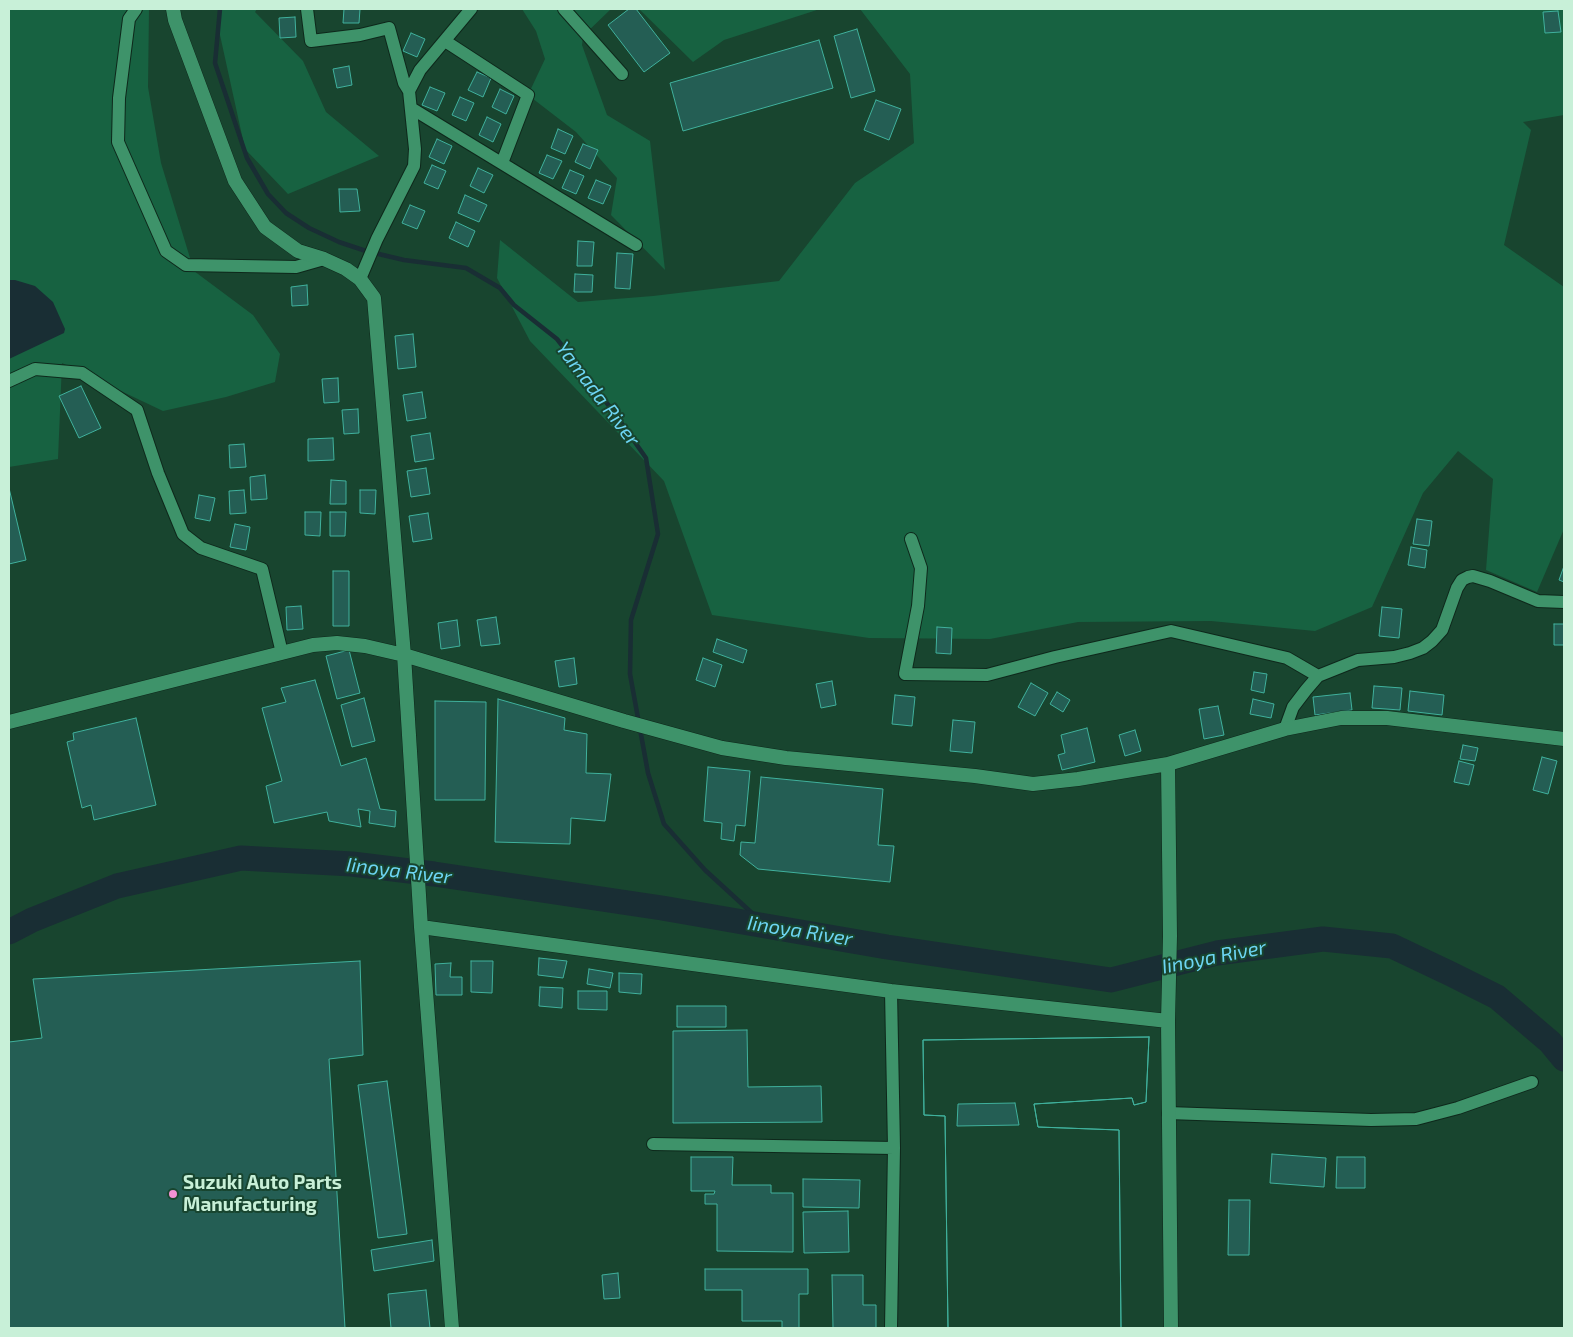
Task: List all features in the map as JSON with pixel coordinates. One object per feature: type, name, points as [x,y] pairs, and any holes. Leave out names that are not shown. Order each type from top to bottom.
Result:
[{"type":"street","points":[[136,9],[128,19],[119,98],[118,142],[166,251],[186,265],[296,267],[324,259]]},
{"type":"street","points":[[173,9],[175,20],[235,181],[265,227],[298,250],[362,274],[374,298],[404,655],[421,927],[452,1328]]},
{"type":"street","points":[[307,9],[311,41],[360,35],[389,28],[404,83],[409,91],[415,149],[414,166],[377,239],[362,274]]},
{"type":"street","points":[[409,91],[420,70],[471,9]]},
{"type":"street","points":[[564,9],[622,74]]},
{"type":"street","points":[[445,41],[528,95],[502,164]]},
{"type":"street","points":[[411,108],[636,245]]},
{"type":"street","points":[[9,381],[35,369],[82,374],[137,410],[158,473],[183,534],[201,548],[262,570],[282,653]]},
{"type":"street","points":[[911,539],[921,568],[918,606],[906,674],[988,675],[1055,657],[1171,631],[1286,658],[1318,676]]},
{"type":"street","points":[[1285,729],[1293,707],[1318,676],[1358,660],[1394,657],[1424,648],[1442,630],[1457,588],[1462,580],[1468,577],[1473,576],[1538,601],[1564,602]]},
{"type":"street","points":[[9,722],[313,645],[336,643],[365,646],[404,655],[624,722],[722,748],[786,758],[975,776],[1033,784],[1078,779],[1168,764],[1285,729],[1341,718],[1387,718],[1564,739]]},
{"type":"street","points":[[1168,764],[1170,936],[1168,1113],[1171,1328]]},
{"type":"street","points":[[421,927],[516,942],[891,991],[1168,1021]]},
{"type":"street","points":[[891,991],[894,1148],[891,1328]]},
{"type":"street","points":[[1168,1113],[1371,1120],[1416,1119],[1458,1108],[1532,1082]]},
{"type":"street","points":[[653,1144],[894,1148]]},
{"type":"green space","points":[[9,9],[149,9],[148,87],[161,163],[194,271],[253,315],[280,354],[275,382],[226,397],[163,411],[62,363],[58,459],[9,467]]},
{"type":"green space","points":[[222,9],[257,9],[255,12],[303,61],[326,112],[379,156],[288,194],[245,149],[218,26]]},
{"type":"green space","points":[[522,9],[611,9],[583,36],[582,45],[607,115],[650,141],[665,270],[611,215],[617,178],[576,132],[528,95],[545,59],[536,31]]},
{"type":"green space","points":[[639,9],[820,9],[724,40],[693,62]]},
{"type":"green space","points":[[860,9],[1564,9],[1564,115],[1523,122],[1531,130],[1504,245],[1564,287],[1564,529],[1537,592],[1486,570],[1493,479],[1458,451],[1423,493],[1372,607],[1315,631],[1211,621],[1078,622],[990,639],[869,638],[712,615],[664,481],[530,341],[497,278],[500,240],[578,302],[653,296],[779,281],[855,183],[914,143],[910,74]]},
{"type":"water","points":[[9,280],[35,286],[53,302],[65,329],[64,333],[9,359]]},
{"type":"building","points":[[344,9],[360,9],[359,23],[343,23]]},
{"type":"building","points":[[629,9],[636,9],[670,53],[644,72],[608,25]]},
{"type":"building","points":[[1558,11],[1561,32],[1545,33],[1543,12]]},
{"type":"building","points":[[295,17],[296,37],[280,38],[279,18]]},
{"type":"building","points":[[857,29],[875,91],[851,98],[834,36]]},
{"type":"building","points":[[411,33],[425,39],[417,57],[403,51]]},
{"type":"building","points":[[819,40],[833,88],[683,131],[670,83]]},
{"type":"building","points":[[349,66],[352,85],[337,88],[333,69]]},
{"type":"building","points":[[477,72],[491,78],[483,97],[468,90]]},
{"type":"building","points":[[430,87],[445,93],[437,111],[422,105]]},
{"type":"building","points":[[500,89],[514,96],[506,114],[492,107]]},
{"type":"building","points":[[460,97],[474,103],[466,121],[452,115]]},
{"type":"building","points":[[876,100],[901,109],[889,140],[864,130]]},
{"type":"building","points":[[487,117],[501,124],[493,142],[479,135]]},
{"type":"building","points":[[558,129],[573,136],[565,154],[551,148]]},
{"type":"building","points":[[437,139],[452,146],[444,164],[429,157]]},
{"type":"building","points":[[583,144],[598,150],[590,169],[575,162]]},
{"type":"building","points":[[547,155],[562,161],[553,179],[539,173]]},
{"type":"building","points":[[432,165],[446,171],[438,189],[424,183]]},
{"type":"building","points":[[478,168],[493,175],[484,193],[470,186]]},
{"type":"building","points":[[570,170],[584,176],[576,194],[562,188]]},
{"type":"building","points":[[596,180],[611,186],[603,204],[588,198]]},
{"type":"building","points":[[339,189],[357,189],[360,211],[340,212]]},
{"type":"building","points":[[465,195],[487,205],[479,222],[458,213]]},
{"type":"building","points":[[410,205],[425,211],[417,229],[402,223]]},
{"type":"building","points":[[456,222],[475,231],[468,247],[449,238]]},
{"type":"building","points":[[578,241],[594,242],[592,266],[577,266]]},
{"type":"building","points":[[617,253],[633,254],[630,289],[615,288]]},
{"type":"building","points":[[575,274],[593,275],[592,292],[574,292]]},
{"type":"building","points":[[307,285],[308,305],[292,306],[291,287]]},
{"type":"building","points":[[413,334],[416,367],[398,369],[395,336]]},
{"type":"building","points":[[338,378],[339,402],[324,403],[322,379]]},
{"type":"building","points":[[81,386],[101,428],[79,438],[59,396]]},
{"type":"building","points":[[422,392],[426,418],[407,421],[403,395]]},
{"type":"building","points":[[358,409],[359,433],[344,434],[342,410]]},
{"type":"building","points":[[430,433],[434,459],[415,462],[411,436]]},
{"type":"building","points":[[333,438],[334,460],[308,461],[308,439]]},
{"type":"building","points":[[244,444],[246,467],[230,468],[229,445]]},
{"type":"building","points":[[426,468],[430,494],[411,497],[407,471]]},
{"type":"building","points":[[265,475],[267,499],[251,500],[250,477]]},
{"type":"building","points":[[331,480],[346,481],[346,504],[330,504]]},
{"type":"building","points":[[9,488],[26,560],[9,564]]},
{"type":"building","points":[[244,490],[246,513],[230,514],[229,491]]},
{"type":"building","points":[[360,490],[376,490],[375,514],[360,513]]},
{"type":"building","points":[[199,495],[215,498],[210,521],[195,518]]},
{"type":"building","points":[[305,512],[321,512],[320,536],[305,535]]},
{"type":"building","points":[[330,512],[346,512],[345,536],[330,536]]},
{"type":"building","points":[[428,513],[432,539],[413,542],[409,516]]},
{"type":"building","points":[[1417,519],[1432,521],[1429,546],[1413,544]]},
{"type":"building","points":[[235,524],[250,527],[246,550],[230,547]]},
{"type":"building","points":[[1411,547],[1427,550],[1425,568],[1408,565]]},
{"type":"building","points":[[1564,566],[1564,582],[1559,580]]},
{"type":"building","points":[[333,571],[349,571],[349,626],[333,626]]},
{"type":"building","points":[[301,606],[303,629],[287,630],[286,607]]},
{"type":"building","points":[[1382,607],[1402,609],[1399,638],[1379,636]]},
{"type":"building","points":[[496,617],[500,644],[481,646],[477,620]]},
{"type":"building","points":[[457,620],[460,646],[441,649],[438,623]]},
{"type":"building","points":[[1554,624],[1564,624],[1564,645],[1554,645]]},
{"type":"building","points":[[937,627],[952,628],[951,654],[936,653]]},
{"type":"building","points":[[717,639],[747,650],[743,663],[713,652]]},
{"type":"building","points":[[349,650],[360,693],[337,699],[326,656]]},
{"type":"building","points":[[574,658],[577,684],[559,687],[555,661]]},
{"type":"building","points":[[703,658],[722,665],[715,687],[696,680]]},
{"type":"building","points":[[1254,672],[1267,674],[1264,693],[1251,690]]},
{"type":"building","points":[[315,680],[341,766],[366,758],[380,809],[396,811],[395,827],[369,823],[370,811],[358,809],[361,827],[329,821],[327,812],[274,823],[266,786],[282,781],[262,708],[286,702],[281,688]]},
{"type":"building","points":[[832,681],[836,705],[821,708],[816,684]]},
{"type":"building","points":[[1031,683],[1048,693],[1035,716],[1018,707]]},
{"type":"building","points":[[1374,686],[1402,688],[1400,710],[1372,708]]},
{"type":"building","points":[[1410,691],[1444,695],[1442,715],[1408,711]]},
{"type":"building","points":[[1057,692],[1070,700],[1063,712],[1050,704]]},
{"type":"building","points":[[1350,693],[1352,710],[1315,715],[1313,697]]},
{"type":"building","points":[[895,695],[915,697],[912,726],[892,724]]},
{"type":"building","points":[[364,698],[375,741],[352,747],[341,705]]},
{"type":"building","points":[[498,699],[565,718],[564,730],[587,734],[586,773],[611,774],[605,821],[571,818],[570,844],[495,842]]},
{"type":"building","points":[[1253,699],[1274,704],[1271,718],[1250,714]]},
{"type":"building","points":[[435,701],[486,702],[485,800],[435,800]]},
{"type":"building","points":[[1218,706],[1224,735],[1204,739],[1199,709]]},
{"type":"building","points":[[136,718],[156,805],[94,820],[91,805],[82,808],[67,742],[74,740],[73,733]]},
{"type":"building","points":[[953,720],[975,722],[972,753],[950,751]]},
{"type":"building","points":[[1087,728],[1095,762],[1062,770],[1058,755],[1065,753],[1061,735]]},
{"type":"building","points":[[1135,730],[1141,751],[1125,756],[1119,735]]},
{"type":"building","points":[[1463,745],[1478,748],[1475,761],[1460,759]]},
{"type":"building","points":[[1542,757],[1557,761],[1548,794],[1533,790]]},
{"type":"building","points":[[1459,761],[1474,765],[1469,785],[1454,782]]},
{"type":"building","points":[[708,767],[750,771],[745,826],[736,825],[734,841],[721,839],[722,823],[704,821]]},
{"type":"building","points":[[761,777],[883,789],[878,845],[894,846],[890,882],[758,869],[740,855],[741,842],[755,843]]},
{"type":"building","points":[[539,958],[567,961],[563,978],[538,975]]},
{"type":"building","name":"Suzuki Auto Parts Manufacturing","points":[[360,961],[363,1055],[329,1059],[345,1328],[9,1328],[9,1042],[42,1038],[33,979]]},
{"type":"building","points":[[471,961],[493,961],[492,993],[471,992]]},
{"type":"building","points":[[451,963],[450,977],[462,977],[462,995],[436,995],[435,964]]},
{"type":"building","points":[[589,969],[613,973],[610,988],[587,984]]},
{"type":"building","points":[[619,973],[642,974],[641,994],[619,992]]},
{"type":"building","points":[[540,987],[563,988],[562,1008],[539,1006]]},
{"type":"building","points":[[578,991],[607,991],[607,1010],[578,1009]]},
{"type":"building","points":[[677,1006],[726,1006],[726,1027],[677,1027]]},
{"type":"building","points":[[747,1030],[748,1087],[821,1086],[822,1122],[673,1123],[673,1031]]},
{"type":"building","points":[[1149,1037],[1146,1102],[1134,1105],[1132,1098],[1034,1104],[1038,1127],[1119,1130],[1121,1328],[948,1328],[945,1116],[924,1115],[923,1040]],"holes":[[[1015,1103],[1019,1125],[957,1126],[958,1104]]]},
{"type":"building","points":[[1149,1037],[1146,1102],[1134,1105],[1132,1098],[1034,1104],[1038,1127],[1119,1130],[1121,1328],[948,1328],[945,1116],[924,1115],[923,1040]]},
{"type":"building","points":[[387,1081],[407,1234],[378,1238],[358,1085]]},
{"type":"building","points":[[1272,1154],[1326,1158],[1324,1187],[1270,1183]]},
{"type":"building","points":[[691,1157],[733,1157],[732,1185],[771,1185],[771,1193],[793,1193],[793,1252],[717,1251],[717,1204],[705,1204],[705,1194],[714,1194],[715,1191],[691,1191]]},
{"type":"building","points":[[1337,1157],[1365,1157],[1365,1188],[1336,1188]]},
{"type":"building","points":[[803,1179],[860,1180],[859,1208],[803,1207]]},
{"type":"building","points":[[1229,1200],[1250,1200],[1249,1255],[1228,1255]]},
{"type":"building","points":[[848,1211],[849,1252],[804,1253],[803,1212]]},
{"type":"building","points":[[432,1240],[434,1261],[374,1271],[371,1250]]},
{"type":"building","points":[[705,1269],[808,1269],[808,1294],[799,1294],[799,1328],[782,1328],[782,1321],[742,1321],[742,1290],[705,1290]]},
{"type":"building","points":[[618,1273],[620,1298],[604,1299],[602,1275]]},
{"type":"building","points":[[832,1275],[863,1275],[863,1305],[876,1305],[876,1328],[833,1328]]},
{"type":"building","points":[[426,1290],[430,1328],[391,1328],[388,1294]]},
{"type":"waterway","name":"Yamada River","points":[[220,9],[215,63],[247,158],[268,194],[286,213],[309,228],[339,242],[404,260],[466,268],[500,288],[514,305],[557,339],[613,411],[646,458],[658,534],[631,620],[630,674],[648,773],[664,824],[705,870],[765,925]]},
{"type":"waterway","name":"Iinoya River","points":[[9,932],[32,920],[117,886],[241,858],[352,864],[434,874],[662,908],[887,947],[1111,980],[1217,953],[1323,939],[1392,946],[1451,974],[1497,997],[1550,1042],[1564,1059]]},
{"type":"place","name":"Suzuki Auto Parts Manufacturing","points":[[173,1194]]}]
